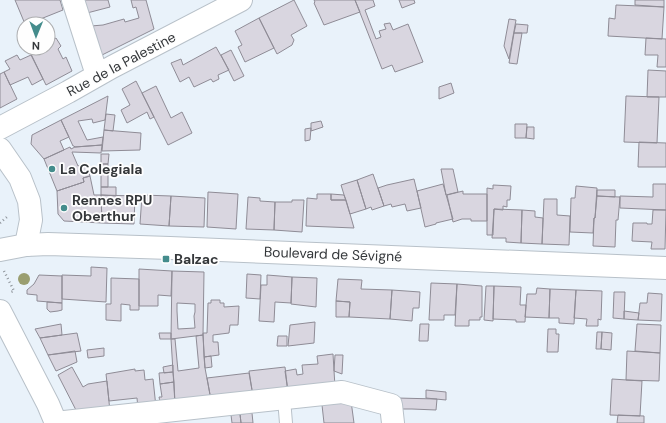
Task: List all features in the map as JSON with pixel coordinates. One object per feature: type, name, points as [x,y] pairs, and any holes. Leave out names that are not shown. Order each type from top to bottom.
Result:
[{"type":"street","points":[[73,0],[96,75]]},
{"type":"street","name":"Rue de la Palestine","points":[[0,128],[68,92],[96,75],[241,0]]},
{"type":"street","points":[[0,149],[20,178],[29,201],[31,220],[26,245]]},
{"type":"street","name":"Boulevard de Sévigné","points":[[1,259],[26,245],[48,244],[666,268]]},
{"type":"street","points":[[3,303],[50,419],[342,392],[391,405],[393,423]]},
{"type":"lane","points":[[284,398],[286,423]]},
{"type":"path","points":[[1,259],[14,291],[3,303]]},
{"type":"building","points":[[15,0],[60,0],[63,10],[48,16],[22,16]]},
{"type":"building","points":[[84,0],[108,0],[110,7],[87,13]]},
{"type":"building","points":[[131,0],[146,0],[154,29],[102,55],[91,26],[103,25],[124,19],[125,22],[139,18],[136,7],[133,8]]},
{"type":"building","points":[[294,0],[307,26],[291,35],[294,40],[292,45],[277,54],[259,18]]},
{"type":"building","points":[[314,0],[355,0],[360,12],[324,25]]},
{"type":"building","points":[[355,0],[373,0],[375,6],[365,10],[376,39],[381,37],[379,31],[386,29],[384,24],[390,23],[393,30],[408,24],[423,62],[395,72],[392,65],[382,69]]},
{"type":"building","points":[[399,0],[414,0],[415,3],[402,8]]},
{"type":"building","points":[[635,0],[664,0],[664,7],[635,5]]},
{"type":"building","points":[[616,5],[664,7],[662,39],[608,36],[609,18],[615,19]]},
{"type":"building","points":[[259,18],[274,48],[245,62],[238,47],[242,45],[235,31]]},
{"type":"building","points":[[509,19],[516,20],[509,59],[504,46]]},
{"type":"building","points":[[516,24],[528,25],[527,33],[514,33]]},
{"type":"building","points":[[514,33],[522,33],[517,64],[509,63]]},
{"type":"building","points":[[56,38],[61,46],[58,49],[63,59],[66,57],[72,71],[46,85],[32,56],[56,56]]},
{"type":"building","points":[[646,38],[666,39],[666,67],[657,67],[658,55],[645,55]]},
{"type":"building","points":[[216,47],[229,70],[218,75],[219,79],[213,82],[211,79],[194,87],[189,77],[180,82],[171,63],[181,59],[183,65]]},
{"type":"building","points":[[231,50],[244,76],[234,81],[221,55]]},
{"type":"building","points":[[16,56],[20,60],[32,56],[43,79],[32,85],[28,77],[10,85],[4,72],[10,69],[5,61]]},
{"type":"building","points":[[648,70],[666,71],[666,97],[647,97]]},
{"type":"building","points":[[4,72],[17,99],[0,108],[0,74]]},
{"type":"building","points":[[136,81],[154,117],[150,119],[147,112],[127,123],[121,110],[130,105],[122,89]]},
{"type":"building","points":[[451,83],[454,93],[439,99],[439,87]]},
{"type":"building","points":[[156,86],[171,118],[182,112],[192,133],[168,145],[142,93]]},
{"type":"building","points":[[108,96],[105,120],[93,123],[92,119],[78,121],[87,140],[103,137],[102,145],[73,146],[61,120]]},
{"type":"building","points":[[626,96],[659,97],[657,143],[624,142]]},
{"type":"building","points":[[106,114],[115,115],[113,131],[104,130]]},
{"type":"building","points":[[61,120],[69,137],[60,141],[64,150],[44,159],[31,144],[32,135]]},
{"type":"building","points":[[321,121],[323,127],[311,131],[311,123]]},
{"type":"building","points":[[515,124],[527,124],[526,138],[515,138]]},
{"type":"building","points":[[527,127],[534,127],[534,139],[526,138]]},
{"type":"building","points":[[311,128],[310,140],[305,141],[305,129]]},
{"type":"building","points":[[104,130],[141,133],[140,150],[102,151]]},
{"type":"building","points":[[639,142],[666,143],[666,167],[638,167]]},
{"type":"building","points":[[102,145],[101,153],[72,152],[78,166],[86,163],[90,176],[83,178],[84,182],[57,191],[44,159],[70,147],[71,149],[75,147]]},
{"type":"building","points":[[101,154],[109,154],[108,164],[101,164]]},
{"type":"building","points":[[101,164],[108,164],[108,187],[101,187]]},
{"type":"building","points":[[441,169],[453,169],[458,192],[446,195]]},
{"type":"building","points":[[373,174],[384,206],[372,210],[371,207],[366,209],[357,180]]},
{"type":"building","points":[[90,176],[94,195],[101,195],[102,223],[64,221],[58,214],[57,191],[84,182],[83,178]]},
{"type":"building","points":[[414,179],[421,208],[407,211],[405,204],[392,207],[391,204],[384,206],[378,188]]},
{"type":"building","points":[[357,180],[366,209],[350,214],[341,185]]},
{"type":"building","points":[[443,184],[453,219],[425,227],[417,191]]},
{"type":"building","points":[[653,184],[666,184],[666,210],[620,208],[620,196],[653,197]]},
{"type":"building","points":[[493,185],[511,186],[510,200],[507,200],[507,207],[503,206],[503,210],[494,209],[493,235],[487,235],[487,188],[493,189]]},
{"type":"building","points":[[576,186],[597,188],[593,233],[570,232],[571,198],[575,198]]},
{"type":"building","points":[[101,187],[116,187],[116,196],[101,195]]},
{"type":"building","points":[[597,190],[615,190],[615,197],[597,196]]},
{"type":"building","points":[[463,191],[463,194],[487,194],[487,221],[471,221],[471,219],[462,219],[453,222],[447,195]]},
{"type":"building","points":[[208,192],[238,194],[236,229],[207,227]]},
{"type":"building","points":[[317,194],[331,194],[331,200],[346,200],[354,228],[306,226],[307,198],[317,199]]},
{"type":"building","points":[[331,194],[344,195],[346,200],[331,200]]},
{"type":"building","points":[[101,195],[135,196],[134,224],[102,223]]},
{"type":"building","points":[[142,195],[171,196],[169,226],[140,224]]},
{"type":"building","points":[[171,196],[205,198],[204,227],[169,226]]},
{"type":"building","points":[[597,196],[620,197],[618,220],[616,220],[615,247],[593,246],[594,218]]},
{"type":"building","points":[[248,197],[260,198],[260,201],[275,202],[274,230],[246,229]]},
{"type":"building","points":[[544,199],[557,199],[557,215],[570,216],[569,245],[542,244]]},
{"type":"building","points":[[292,200],[304,200],[302,232],[274,230],[275,202],[292,202]]},
{"type":"building","points":[[494,209],[522,210],[521,243],[506,242],[506,238],[492,238]]},
{"type":"building","points":[[522,210],[535,211],[535,217],[543,218],[542,244],[521,243]]},
{"type":"building","points":[[653,210],[666,210],[665,249],[651,249],[652,242],[632,241],[633,223],[652,224]]},
{"type":"building","points":[[91,267],[107,268],[106,302],[62,299],[62,275],[91,276]]},
{"type":"building","points":[[139,269],[172,271],[171,296],[158,295],[158,306],[139,306]]},
{"type":"building","points":[[172,271],[204,272],[203,335],[171,339]],"holes":[[[177,303],[195,304],[195,328],[178,329]]]},
{"type":"building","points":[[247,274],[261,275],[260,299],[246,298]]},
{"type":"building","points":[[39,275],[62,276],[62,303],[37,301],[37,295],[27,294],[27,290],[34,284]]},
{"type":"building","points":[[267,275],[292,277],[291,303],[275,302],[274,322],[259,321],[261,285],[267,285]]},
{"type":"building","points":[[292,277],[317,278],[316,307],[291,304]]},
{"type":"building","points":[[111,278],[139,279],[139,310],[130,310],[130,305],[121,304],[121,321],[106,320],[106,304],[111,304]]},
{"type":"building","points":[[338,279],[362,280],[361,289],[392,290],[390,319],[349,317],[350,302],[336,301]]},
{"type":"building","points":[[431,283],[457,284],[455,315],[444,315],[444,320],[429,320]]},
{"type":"building","points":[[457,284],[482,286],[482,317],[480,317],[480,320],[469,320],[469,326],[455,326]]},
{"type":"building","points":[[486,286],[494,286],[493,321],[484,320]]},
{"type":"building","points":[[494,286],[521,287],[520,305],[526,305],[525,322],[493,319]]},
{"type":"building","points":[[537,288],[550,289],[549,318],[525,317],[527,294],[536,294]]},
{"type":"building","points":[[550,289],[576,290],[574,324],[559,323],[559,318],[549,318]]},
{"type":"building","points":[[392,290],[420,292],[419,308],[413,308],[412,321],[390,319]]},
{"type":"building","points":[[576,290],[602,291],[601,320],[598,319],[598,326],[586,326],[587,319],[574,318]]},
{"type":"building","points":[[614,292],[625,292],[624,319],[613,318]]},
{"type":"building","points":[[648,293],[662,294],[661,321],[638,320],[640,303],[647,303]]},
{"type":"building","points":[[211,300],[220,300],[220,303],[224,303],[224,307],[239,306],[238,325],[230,325],[229,333],[213,335],[213,342],[218,342],[219,355],[204,357],[203,333],[207,333],[208,303],[211,303]]},
{"type":"building","points":[[336,301],[350,302],[349,317],[336,317]]},
{"type":"building","points":[[47,302],[62,303],[62,310],[50,312],[47,309]]},
{"type":"building","points":[[624,311],[639,313],[638,320],[624,319]]},
{"type":"building","points":[[315,322],[314,343],[288,346],[290,325]]},
{"type":"building","points":[[61,324],[62,335],[40,338],[35,329]]},
{"type":"building","points":[[420,324],[429,324],[428,341],[419,341]]},
{"type":"building","points":[[637,324],[661,325],[660,353],[635,351]]},
{"type":"building","points":[[548,329],[556,329],[556,334],[559,334],[558,352],[547,352]]},
{"type":"building","points":[[597,332],[602,332],[601,349],[596,349]]},
{"type":"building","points":[[602,332],[612,333],[611,350],[601,349]]},
{"type":"building","points":[[77,333],[81,351],[48,355],[40,338]]},
{"type":"building","points":[[159,333],[171,333],[171,339],[160,339]]},
{"type":"building","points":[[203,335],[205,368],[211,400],[175,404],[171,339],[175,339],[178,371],[199,368],[196,336]]},
{"type":"building","points":[[278,336],[287,336],[287,346],[277,346]]},
{"type":"building","points":[[104,348],[104,356],[88,358],[87,350]]},
{"type":"building","points":[[75,351],[77,362],[56,371],[48,355]]},
{"type":"building","points":[[627,351],[660,353],[659,381],[626,380]]},
{"type":"building","points":[[333,354],[335,387],[288,392],[285,371],[296,369],[297,375],[303,374],[302,365],[318,364],[317,356]]},
{"type":"building","points":[[335,355],[343,355],[342,374],[334,371]]},
{"type":"building","points":[[211,356],[212,367],[205,368],[204,357]]},
{"type":"building","points":[[173,365],[173,372],[164,373],[163,367]]},
{"type":"building","points":[[72,367],[83,387],[88,384],[107,381],[110,412],[78,414],[58,375]]},
{"type":"building","points":[[285,367],[288,392],[253,396],[249,371]]},
{"type":"building","points":[[135,369],[135,371],[144,370],[145,380],[153,379],[156,407],[138,409],[137,398],[109,401],[106,374]]},
{"type":"building","points":[[173,372],[174,382],[160,384],[159,373]]},
{"type":"building","points":[[249,373],[253,396],[211,400],[207,378]]},
{"type":"building","points":[[612,379],[642,381],[640,416],[610,415]]},
{"type":"building","points":[[174,382],[175,404],[161,406],[159,397],[162,397],[160,384]]},
{"type":"building","points":[[426,390],[446,392],[446,400],[426,398]]},
{"type":"building","points":[[397,398],[437,399],[436,410],[397,409]]},
{"type":"building","points":[[351,401],[354,423],[324,423],[322,405]]},
{"type":"building","points":[[252,413],[253,423],[241,423],[240,414]]},
{"type":"building","points":[[240,414],[241,423],[232,423],[231,415]]},
{"type":"building","points":[[618,415],[644,416],[644,423],[617,423]]},
{"type":"place","name":"La Colegiala","points":[[52,169]]},
{"type":"place","name":"Rennes RPU Oberthur","points":[[64,208]]},
{"type":"place","name":"Balzac","points":[[166,259]]}]
